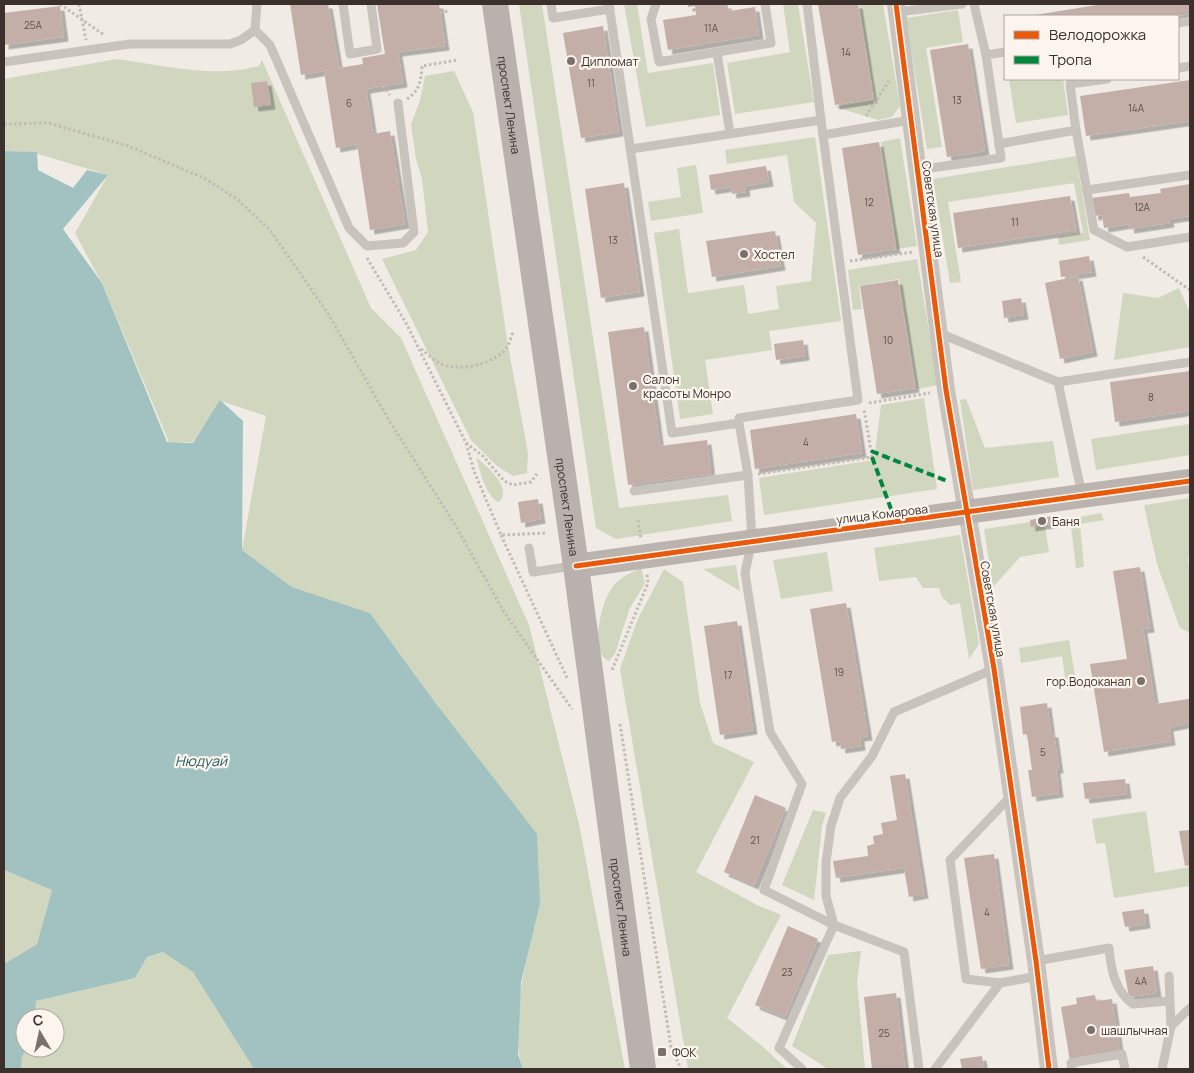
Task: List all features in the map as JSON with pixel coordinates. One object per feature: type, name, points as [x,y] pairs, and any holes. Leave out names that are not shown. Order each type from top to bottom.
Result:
[{"type":"main road","name":"проспект Ленина","points":[[495,4],[648,1060]]},
{"type":"street","name":"Советская улица","points":[[897,8],[946,390],[994,669],[1037,968],[1049,1069]]},
{"type":"street","name":"улица Комарова","points":[[576,566],[752,540],[966,513],[1190,481]]},
{"type":"lane","points":[[257,4],[255,30],[270,45],[349,228],[367,246],[403,243],[414,232],[398,103]]},
{"type":"lane","points":[[343,4],[350,54],[377,49],[371,4]]},
{"type":"lane","points":[[551,4],[553,18],[610,7],[672,433],[739,417],[858,400],[807,4]]},
{"type":"lane","points":[[656,4],[651,19],[658,62],[771,43],[765,4]]},
{"type":"lane","points":[[897,8],[962,4]]},
{"type":"lane","points":[[918,170],[1001,158],[986,55],[974,4]]},
{"type":"lane","points":[[4,62],[130,44],[230,44],[241,40],[255,30]]},
{"type":"lane","points":[[986,55],[1004,52]]},
{"type":"lane","points":[[717,53],[730,133]]},
{"type":"lane","points":[[1095,80],[1070,82],[1076,130],[1094,230],[1127,247],[1190,237]]},
{"type":"lane","points":[[631,149],[822,120]]},
{"type":"lane","points":[[823,135],[910,120]]},
{"type":"lane","points":[[999,144],[1076,130]]},
{"type":"lane","points":[[1087,190],[1190,175]]},
{"type":"lane","points":[[939,333],[1058,382],[1190,362]]},
{"type":"lane","points":[[1058,382],[1083,497]]},
{"type":"lane","points":[[739,417],[748,475],[752,540],[745,572],[770,732],[802,784],[764,890],[834,925],[904,952],[919,1069]]},
{"type":"lane","points":[[634,491],[748,475]]},
{"type":"lane","points":[[529,548],[533,572],[576,566]]},
{"type":"lane","points":[[802,1069],[779,1048],[834,925],[826,896],[826,862],[831,826],[840,798],[872,756],[894,712],[994,669]]},
{"type":"lane","points":[[1012,795],[950,860],[966,979],[1000,983],[1037,968],[1108,948],[1110,966],[1122,996],[1133,1004],[1169,1001]]},
{"type":"lane","points":[[1162,1069],[1171,1026],[1169,976]]},
{"type":"lane","points":[[935,1069],[1000,983]]},
{"type":"lane","points":[[1171,1026],[1190,1008]]},
{"type":"lane","points":[[1072,1069],[1071,1062],[1122,1054],[1124,1069]]},
{"type":"path","points":[[60,4],[118,45]]},
{"type":"path","points":[[79,4],[88,50]]},
{"type":"path","points":[[440,12],[449,11]]},
{"type":"path","points":[[398,103],[416,93],[421,83],[422,66],[458,60]]},
{"type":"path","points":[[857,130],[903,60]]},
{"type":"path","points":[[4,124],[48,123],[128,146],[204,178],[237,199],[270,230],[329,315],[390,422],[457,528],[504,612],[572,709]]},
{"type":"path","points":[[349,228],[420,349],[466,443],[474,471],[501,536],[568,680]]},
{"type":"path","points":[[1127,247],[1190,290]]},
{"type":"path","points":[[840,263],[928,249]]},
{"type":"path","points":[[420,349],[441,364],[465,367],[486,362],[500,354],[508,346],[514,331]]},
{"type":"path","points":[[748,475],[872,457],[864,404],[946,390]]},
{"type":"path","points":[[466,443],[483,456],[504,481],[512,485],[531,482],[537,474]]},
{"type":"path","points":[[613,678],[611,669],[648,583],[638,520]]},
{"type":"path","points":[[501,536],[546,533]]},
{"type":"path","points":[[619,717],[671,1047],[681,1069]]},
{"type":"green space","points":[[519,4],[542,4],[619,508],[728,495],[732,521],[616,539],[596,528]]},
{"type":"green space","points":[[624,4],[637,4],[648,73],[713,63],[720,115],[646,127]]},
{"type":"green space","points":[[783,4],[798,4],[814,102],[735,114],[727,63],[790,52]]},
{"type":"green space","points":[[859,4],[883,4],[900,106],[892,117],[878,120],[835,107],[875,100]]},
{"type":"green space","points":[[958,10],[963,42],[926,48],[942,147],[927,149],[906,18]]},
{"type":"green space","points":[[117,59],[206,71],[242,70],[259,66],[262,60],[371,308],[401,338],[529,625],[579,824],[625,1069],[523,1069],[517,1031],[518,1010],[521,987],[540,904],[437,705],[370,613],[292,587],[242,550],[266,416],[221,401],[193,442],[169,442],[103,285],[75,233],[108,175],[32,152],[4,151],[4,79]]},
{"type":"green space","points":[[454,71],[473,112],[508,346],[528,453],[527,473],[513,476],[497,466],[471,440],[382,259],[416,250],[428,232],[422,179],[416,159],[411,124],[420,101],[425,76]]},
{"type":"green space","points":[[1009,80],[1063,80],[1068,115],[1016,123]]},
{"type":"green space","points":[[815,137],[841,321],[769,331],[772,350],[705,360],[713,414],[680,419],[654,233],[679,229],[688,293],[744,285],[748,314],[779,309],[776,286],[811,281],[816,223],[794,202],[787,155],[727,164],[725,150]]},
{"type":"green space","points":[[900,138],[917,246],[897,249],[881,142]]},
{"type":"green space","points":[[1076,156],[1090,240],[1059,245],[1058,237],[1083,233],[1074,183],[948,202],[961,282],[950,283],[933,179]]},
{"type":"green space","points":[[696,165],[703,213],[651,221],[648,202],[681,197],[677,168]]},
{"type":"green space","points":[[917,259],[938,385],[917,389],[899,279],[859,286],[862,309],[853,310],[848,270]]},
{"type":"green space","points":[[1179,288],[1190,313],[1190,347],[1114,360],[1123,293],[1158,298]]},
{"type":"green space","points":[[924,398],[937,489],[764,515],[759,478],[874,460],[881,405]]},
{"type":"green space","points":[[966,399],[985,448],[1053,441],[1059,477],[973,490],[960,400]]},
{"type":"green space","points":[[1190,424],[1190,455],[1096,470],[1091,439]]},
{"type":"green space","points":[[476,457],[492,472],[501,484],[503,496],[499,502],[494,499],[487,489]]},
{"type":"green space","points":[[1190,498],[1190,557],[1188,558],[1190,633],[1180,628],[1157,564],[1144,505]]},
{"type":"green space","points":[[1101,513],[1104,520],[1080,524],[1084,567],[1076,568],[1070,519]]},
{"type":"green space","points":[[1044,520],[1049,552],[1020,557],[993,587],[984,529]]},
{"type":"green space","points":[[960,535],[979,644],[969,659],[960,603],[950,605],[942,597],[939,588],[923,588],[916,577],[879,581],[874,548]]},
{"type":"green space","points":[[827,552],[833,591],[781,599],[773,560]]},
{"type":"green space","points":[[736,565],[740,591],[703,569]]},
{"type":"green space","points":[[641,568],[645,583],[629,610],[615,654],[609,661],[599,647],[598,636],[605,601],[617,582]]},
{"type":"green space","points":[[664,569],[683,582],[700,703],[713,743],[754,762],[696,872],[757,905],[781,915],[727,1018],[787,1069],[688,1069],[620,669],[637,621]]},
{"type":"green space","points":[[1069,640],[1076,682],[1066,684],[1062,656],[1021,663],[1019,648]]},
{"type":"green space","points":[[813,810],[826,813],[822,826],[814,900],[782,885]]},
{"type":"green space","points":[[1146,811],[1155,873],[1190,867],[1190,886],[1114,898],[1105,843],[1096,844],[1092,819]]},
{"type":"green space","points":[[4,870],[52,890],[37,944],[4,964]]},
{"type":"green space","points":[[861,951],[857,982],[865,1069],[828,1069],[792,1046],[828,955]]},
{"type":"green space","points":[[164,952],[193,972],[254,1069],[21,1069],[22,1058],[65,1058],[65,1008],[36,1008],[36,1001],[135,978],[147,957]]},
{"type":"water","name":"Нюдуай","points":[[4,151],[37,152],[38,170],[73,188],[87,170],[108,175],[63,229],[102,283],[167,442],[193,443],[220,400],[243,421],[242,550],[292,587],[370,613],[437,705],[537,834],[540,904],[521,982],[518,1054],[523,1069],[254,1069],[193,972],[163,952],[147,957],[135,978],[36,1001],[36,1008],[15,1008],[15,1058],[22,1058],[21,1069],[4,1069],[4,964],[37,944],[52,890],[4,870]]},
{"type":"building","points":[[290,4],[328,4],[339,68],[363,64],[362,58],[385,54],[377,4],[439,4],[445,46],[398,52],[403,83],[366,89],[373,134],[390,131],[405,224],[370,230],[357,144],[336,148],[324,71],[301,75]]},
{"type":"building","points":[[688,4],[727,4],[729,11],[755,7],[759,35],[668,50],[663,20],[696,15],[695,6],[688,7]]},
{"type":"building","points":[[818,4],[858,4],[873,99],[835,105]]},
{"type":"building","points":[[1103,4],[1190,4],[1190,14],[1179,16],[1035,15]]},
{"type":"building","points":[[60,6],[64,37],[4,45],[4,13]]},
{"type":"building","points":[[603,26],[619,132],[581,138],[563,33]]},
{"type":"building","points":[[968,44],[985,151],[947,157],[930,50]]},
{"type":"building","points":[[1190,80],[1190,121],[1086,136],[1080,96]]},
{"type":"building","points":[[267,81],[271,105],[254,107],[251,83]]},
{"type":"building","points":[[879,142],[896,249],[858,255],[842,148]]},
{"type":"building","points":[[766,166],[769,182],[745,186],[746,192],[732,194],[731,187],[711,190],[709,175]]},
{"type":"building","points":[[624,183],[640,292],[601,298],[585,189]]},
{"type":"building","points":[[1190,184],[1190,216],[1169,219],[1170,223],[1130,229],[1129,224],[1104,228],[1102,215],[1094,216],[1092,198],[1129,193],[1130,197],[1161,193],[1160,189]]},
{"type":"building","points":[[1070,196],[1076,230],[958,248],[953,213]]},
{"type":"building","name":"Хостел","points":[[775,231],[781,266],[712,277],[706,241]]},
{"type":"building","points":[[1089,256],[1092,272],[1061,277],[1059,261]]},
{"type":"building","points":[[1078,276],[1093,352],[1060,359],[1045,283]]},
{"type":"building","points":[[898,280],[915,388],[877,394],[860,286]]},
{"type":"building","points":[[1021,298],[1024,315],[1004,318],[1002,301]]},
{"type":"building","name":"Салон красоты Монро","points":[[644,327],[660,446],[707,440],[711,474],[628,485],[608,332]]},
{"type":"building","points":[[803,340],[805,356],[776,360],[774,344]]},
{"type":"building","points":[[1190,371],[1190,411],[1115,422],[1110,382]]},
{"type":"building","points":[[856,414],[862,453],[755,469],[750,430]]},
{"type":"building","points":[[538,499],[541,519],[521,523],[518,502]]},
{"type":"building","name":"Баня","points":[[1053,516],[1055,523],[1031,527],[1030,520]]},
{"type":"building","points":[[1140,567],[1150,628],[1143,629],[1155,704],[1189,699],[1190,723],[1169,727],[1171,741],[1104,752],[1090,664],[1127,659],[1113,571]]},
{"type":"building","points":[[846,603],[868,736],[860,737],[861,746],[841,749],[840,741],[832,742],[810,609]]},
{"type":"building","points":[[737,621],[753,730],[720,735],[704,626]]},
{"type":"building","points":[[1047,703],[1051,733],[1054,733],[1059,769],[1056,769],[1059,793],[1032,797],[1028,770],[1032,770],[1027,734],[1023,735],[1020,707]]},
{"type":"building","points":[[905,774],[924,894],[909,897],[904,868],[836,878],[833,861],[868,856],[867,846],[874,844],[873,836],[883,834],[881,823],[897,820],[890,776]]},
{"type":"building","points":[[1125,779],[1127,794],[1085,799],[1083,783]]},
{"type":"building","points":[[755,795],[786,808],[754,885],[724,872]]},
{"type":"building","points":[[1190,830],[1190,865],[1185,866],[1179,831]]},
{"type":"building","points":[[994,854],[1009,965],[981,969],[964,858]]},
{"type":"building","points":[[1144,909],[1146,924],[1125,927],[1122,912]]},
{"type":"building","points":[[788,926],[818,939],[785,1017],[755,1005]]},
{"type":"building","points":[[1153,966],[1157,993],[1129,997],[1124,970]]},
{"type":"building","points":[[896,993],[905,1069],[872,1069],[864,997]]},
{"type":"building","name":"шашлычная","points":[[1095,995],[1096,1001],[1112,999],[1120,1053],[1070,1061],[1061,1007],[1077,1004],[1076,998]]},
{"type":"building","points":[[982,1056],[984,1069],[962,1069],[960,1059]]},
{"type":"marked path","points":[[871,451],[947,481]]},
{"type":"marked path","points":[[872,457],[891,509]]},
{"type":"cycle path","points":[[896,4],[946,390],[994,669],[1036,961],[1049,1069]]},
{"type":"cycle path","points":[[576,566],[1190,481]]},
{"type":"place","name":"Дипломат","points":[[571,61]]},
{"type":"place","name":"Хостел","points":[[744,254]]},
{"type":"place","name":"Салон красоты Монро","points":[[633,386]]},
{"type":"place","name":"Баня","points":[[1042,521]]},
{"type":"place","name":"гор.Водоканал","points":[[1141,681]]},
{"type":"place","name":"шашлычная","points":[[1091,1030]]},
{"type":"place","name":"ФОК","points":[[662,1052]]}]
